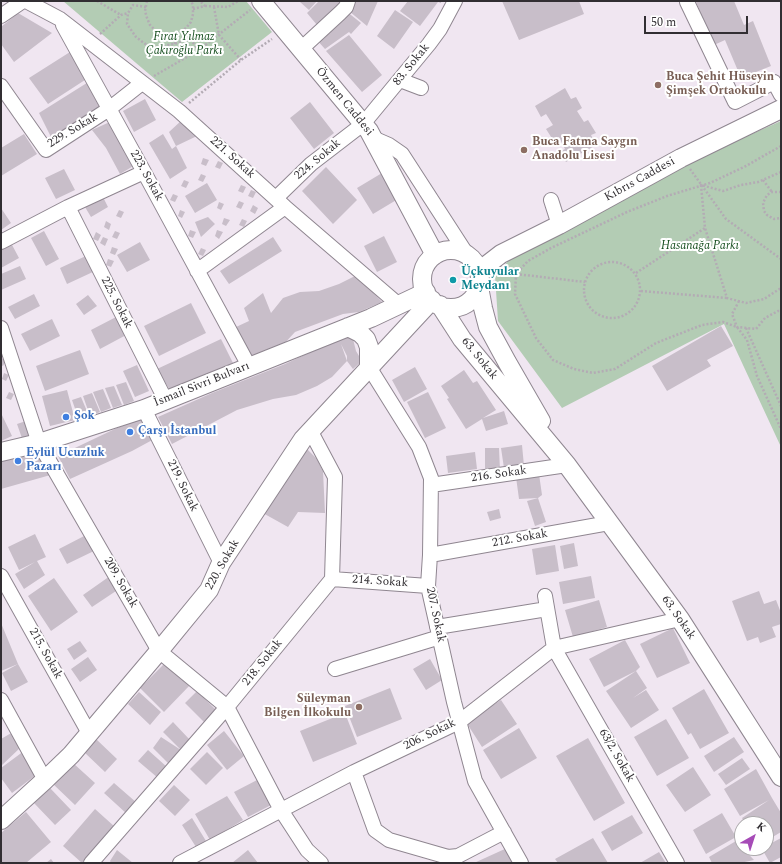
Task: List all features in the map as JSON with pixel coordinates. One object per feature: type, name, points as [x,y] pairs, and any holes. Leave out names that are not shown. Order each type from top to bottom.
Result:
[{"type":"main road","name":"Özmen Caddesi","points":[[261,1],[394,162],[442,252]]},
{"type":"main road","name":"Kıbrıs Caddesi","points":[[474,267],[559,225],[681,158],[781,109]]},
{"type":"main road","points":[[442,252],[474,267],[475,296],[468,303],[459,307],[449,308],[432,299],[423,283],[422,274],[426,265],[431,258],[442,252]]},
{"type":"main road","name":"63. Sokak","points":[[474,267],[488,327],[567,465]]},
{"type":"main road","name":"63. Sokak","points":[[432,299],[462,339],[567,465],[680,619],[781,777]]},
{"type":"main road","name":"İsmail Sivri Bulvarı","points":[[1,452],[39,443],[144,409],[165,399],[348,327],[399,305],[432,299]]},
{"type":"main road","name":"220. Sokak","points":[[1,820],[71,755],[88,733],[159,651],[209,590],[221,563],[303,439],[432,299]]},
{"type":"main road","points":[[348,327],[360,333],[366,339],[369,347],[369,367]]},
{"type":"street","points":[[1,16],[23,1]]},
{"type":"street","points":[[26,1],[60,19]]},
{"type":"street","points":[[301,49],[346,7],[348,1]]},
{"type":"street","name":"83. Sokak","points":[[368,131],[400,80],[433,39],[455,1]]},
{"type":"street","points":[[687,2],[735,102],[774,82],[781,95]]},
{"type":"street","name":"221. Sokak","points":[[60,19],[179,111],[280,203],[399,305]]},
{"type":"street","name":"223. Sokak","points":[[60,19],[250,366]]},
{"type":"street","points":[[400,80],[421,88]]},
{"type":"street","name":"229. Sokak","points":[[1,86],[46,150],[109,109],[142,83]]},
{"type":"street","points":[[368,131],[402,154],[474,267]]},
{"type":"street","name":"224. Sokak","points":[[197,271],[280,203],[311,164],[368,131]]},
{"type":"street","points":[[1,242],[68,207],[144,172]]},
{"type":"street","points":[[551,200],[559,225]]},
{"type":"street","name":"225. Sokak","points":[[68,207],[165,399]]},
{"type":"street","name":"209. Sokak","points":[[2,333],[39,443],[159,651],[227,708],[281,810],[307,850],[321,863]]},
{"type":"street","name":"207. Sokak","points":[[369,367],[419,447],[431,478],[428,586],[459,722],[475,781],[521,863]]},
{"type":"street","name":"219. Sokak","points":[[144,409],[221,563]]},
{"type":"street","points":[[310,430],[335,477],[332,579]]},
{"type":"street","name":"216. Sokak","points":[[431,485],[567,465]]},
{"type":"street","name":"212. Sokak","points":[[430,555],[609,523]]},
{"type":"street","name":"215. Sokak","points":[[1,576],[88,733]]},
{"type":"street","name":"214. Sokak","points":[[332,579],[428,586]]},
{"type":"street","name":"218. Sokak","points":[[90,863],[227,708],[332,579]]},
{"type":"street","name":"63/2. Sokak","points":[[438,632],[546,602],[554,648],[677,863]]},
{"type":"street","name":"206. Sokak","points":[[180,863],[354,772],[459,722],[554,648],[680,619]]},
{"type":"street","points":[[335,669],[438,632]]},
{"type":"street","points":[[1,700],[45,780]]},
{"type":"street","points":[[354,772],[375,830],[389,840],[448,857],[458,856],[504,832]]},
{"type":"path","points":[[97,1],[121,15]]},
{"type":"path","points":[[147,1],[146,18],[150,25],[162,34],[175,34],[186,28],[191,22],[193,9],[191,1]]},
{"type":"path","points":[[200,1],[205,6]]},
{"type":"path","points":[[193,9],[205,6],[228,7],[238,1]]},
{"type":"path","points":[[142,83],[199,50],[261,1]]},
{"type":"path","points":[[146,6],[133,5],[128,13],[128,24],[136,37],[148,46],[159,47],[190,39],[199,50]]},
{"type":"path","points":[[214,7],[219,35],[241,60]]},
{"type":"path","points":[[90,43],[121,15],[128,13]]},
{"type":"path","points":[[179,111],[241,60],[285,29]]},
{"type":"path","points":[[175,34],[175,44]]},
{"type":"path","points":[[781,146],[746,166],[710,183],[667,196],[627,212],[551,248],[528,261],[516,274],[515,294],[536,338],[553,360],[574,369],[593,373],[615,370],[656,343],[702,325],[724,322],[737,327],[756,329],[765,318],[778,311],[781,311]]},
{"type":"path","points":[[681,158],[726,219],[781,259]]},
{"type":"path","points":[[701,186],[723,191],[781,172]]},
{"type":"path","points":[[763,179],[772,192]]},
{"type":"path","points":[[701,186],[705,228],[727,298]]},
{"type":"path","points":[[781,192],[772,192],[765,198],[763,203],[764,211],[770,217],[781,218]]},
{"type":"path","points":[[636,273],[705,228]]},
{"type":"path","points":[[612,261],[621,262],[636,273],[640,282],[641,291],[639,301],[634,309],[626,315],[617,318],[608,318],[591,308],[586,300],[584,291],[585,282],[595,267],[612,261]]},
{"type":"path","points":[[516,274],[585,282]]},
{"type":"path","points":[[641,291],[727,298],[746,303],[764,299],[781,288]]},
{"type":"path","points":[[739,301],[732,314],[737,327],[747,340],[757,376],[781,429]]},
{"type":"path","points":[[746,328],[781,406]]},
{"type":"green space","name":"Fırat Yılmaz Çakıroğlu Parkı","points":[[63,1],[246,1],[272,32],[182,102]]},
{"type":"green space","name":"Hasanağa Parkı","points":[[781,121],[781,447],[724,324],[562,408],[498,321],[495,275],[511,258],[675,168]]},
{"type":"building","points":[[317,1],[309,10],[300,2]]},
{"type":"building","points":[[319,1],[342,1],[317,25],[307,13]]},
{"type":"building","points":[[351,1],[378,1],[367,26],[349,11]]},
{"type":"building","points":[[408,1],[441,1],[441,3],[438,2],[420,26],[400,11]]},
{"type":"building","points":[[502,1],[579,1],[584,14],[519,40]]},
{"type":"building","points":[[734,1],[744,25],[753,21],[771,66],[741,78],[725,40],[714,45],[696,2]]},
{"type":"building","points":[[395,10],[413,22],[394,49],[377,36]]},
{"type":"building","points":[[346,11],[361,23],[351,34],[349,32],[325,49],[316,39]]},
{"type":"building","points":[[18,13],[52,33],[14,62],[1,44],[1,27]]},
{"type":"building","points":[[349,35],[382,75],[362,92],[326,51]]},
{"type":"building","points":[[70,52],[88,78],[48,104],[29,78]]},
{"type":"building","points":[[90,81],[105,106],[52,139],[39,113]]},
{"type":"building","points":[[565,88],[571,99],[576,97],[582,108],[577,111],[584,122],[588,120],[596,133],[591,135],[596,145],[566,162],[560,152],[565,149],[559,137],[553,140],[546,129],[553,125],[546,114],[541,117],[535,106]]},
{"type":"building","points":[[145,99],[156,120],[134,132],[123,111]]},
{"type":"building","points":[[310,102],[334,133],[314,149],[290,118]]},
{"type":"building","points":[[182,120],[197,136],[176,146],[169,132]]},
{"type":"building","points":[[112,121],[135,165],[120,174],[106,148],[92,130]]},
{"type":"building","points":[[24,134],[37,154],[1,176],[1,148]]},
{"type":"building","points":[[163,134],[172,149],[176,146],[187,168],[170,179],[149,143]]},
{"type":"building","points":[[203,158],[209,160],[206,166],[201,164]]},
{"type":"building","points":[[218,161],[223,163],[220,169],[215,167]]},
{"type":"building","points":[[326,167],[357,200],[333,224],[302,191]]},
{"type":"building","points":[[64,169],[75,190],[56,199],[45,178]]},
{"type":"building","points":[[382,173],[398,199],[373,214],[357,188]]},
{"type":"building","points":[[201,174],[206,176],[203,182],[198,180]]},
{"type":"building","points":[[184,180],[189,182],[186,188],[181,186]]},
{"type":"building","points":[[207,183],[217,200],[195,213],[185,196]]},
{"type":"building","points":[[241,185],[246,187],[243,193],[238,191]]},
{"type":"building","points":[[251,190],[256,192],[253,198],[248,196]]},
{"type":"building","points":[[173,194],[178,196],[175,202],[170,200]]},
{"type":"building","points":[[103,197],[108,207],[91,217],[85,207]]},
{"type":"building","points":[[239,201],[244,203],[241,209],[236,207]]},
{"type":"building","points":[[219,202],[224,204],[221,210],[217,208]]},
{"type":"building","points":[[253,205],[258,208],[255,214],[250,211]]},
{"type":"building","points":[[1,208],[11,223],[1,230]]},
{"type":"building","points":[[119,210],[124,212],[121,218],[116,216]]},
{"type":"building","points":[[180,210],[185,212],[182,218],[178,216]]},
{"type":"building","points":[[208,217],[215,224],[201,237],[195,222]]},
{"type":"building","points":[[224,218],[230,220],[226,226],[222,224]]},
{"type":"building","points":[[242,219],[247,221],[244,227],[239,225]]},
{"type":"building","points":[[106,221],[111,224],[109,230],[104,227]]},
{"type":"building","points":[[190,230],[196,232],[193,238],[188,236]]},
{"type":"building","points":[[217,230],[223,232],[219,239],[215,236]]},
{"type":"building","points":[[44,231],[59,259],[46,266],[31,238]]},
{"type":"building","points":[[115,231],[120,233],[117,239],[112,237]]},
{"type":"building","points":[[96,232],[101,235],[98,241],[93,239]]},
{"type":"building","points":[[384,236],[397,262],[377,272],[364,246]]},
{"type":"building","points":[[103,237],[108,239],[105,246],[100,243]]},
{"type":"building","points":[[273,237],[282,251],[229,284],[220,271]]},
{"type":"building","points":[[140,242],[150,260],[127,272],[117,255]]},
{"type":"building","points":[[11,243],[19,258],[1,268],[1,249]]},
{"type":"building","points":[[112,247],[118,249],[115,255],[110,253]]},
{"type":"building","points":[[201,248],[206,250],[203,256],[198,254]]},
{"type":"building","points":[[88,255],[95,271],[67,284],[60,268]]},
{"type":"building","points":[[108,259],[114,261],[111,267],[106,265]]},
{"type":"building","points":[[20,266],[26,279],[1,290],[1,274]]},
{"type":"building","points":[[357,275],[382,302],[359,312],[343,314],[295,332],[283,345],[252,361],[236,327],[249,321],[244,308],[263,293],[271,313],[283,298],[300,292],[319,291],[339,284]]},
{"type":"building","points":[[34,294],[40,306],[15,319],[8,307]]},
{"type":"building","points":[[88,295],[97,306],[84,315],[76,304]]},
{"type":"building","points":[[191,303],[206,333],[159,356],[144,326]]},
{"type":"building","points":[[118,316],[128,334],[100,349],[91,330]]},
{"type":"building","points":[[52,319],[60,336],[30,351],[21,334]]},
{"type":"building","points":[[721,326],[733,346],[707,360],[711,366],[667,391],[652,366]]},
{"type":"building","points":[[352,335],[356,351],[362,361],[353,369],[347,361],[332,377],[317,386],[296,395],[273,399],[237,410],[172,444],[158,417],[212,393],[285,364],[339,339]],"holes":[[[341,344],[347,356],[347,361]]]},
{"type":"building","points":[[221,339],[233,363],[171,392],[157,369]]},
{"type":"building","points":[[80,350],[89,374],[45,391],[36,366]]},
{"type":"building","points":[[1,358],[6,360],[3,366],[1,365]]},
{"type":"building","points":[[137,365],[149,391],[135,397],[123,371]]},
{"type":"building","points":[[415,367],[427,389],[404,402],[392,380]]},
{"type":"building","points":[[464,370],[473,383],[477,381],[496,410],[483,418],[504,411],[508,424],[486,431],[482,419],[466,429],[447,399],[449,398],[441,386]]},
{"type":"building","points":[[4,373],[9,375],[6,381],[2,379]]},
{"type":"building","points":[[126,382],[134,401],[124,405],[116,385]]},
{"type":"building","points":[[114,386],[122,405],[113,408],[105,388]]},
{"type":"building","points":[[103,389],[111,408],[101,412],[93,392]]},
{"type":"building","points":[[67,390],[75,420],[50,426],[42,396]]},
{"type":"building","points":[[9,392],[14,394],[11,400],[6,398]]},
{"type":"building","points":[[428,392],[446,428],[425,438],[407,402]]},
{"type":"building","points":[[92,393],[100,412],[90,416],[83,396]]},
{"type":"building","points":[[81,397],[89,416],[79,420],[72,400]]},
{"type":"building","points":[[1,413],[12,436],[1,441]]},
{"type":"building","points":[[146,417],[156,438],[132,451],[70,479],[58,456],[119,427]]},
{"type":"building","points":[[26,421],[34,440],[24,444],[17,424]]},
{"type":"building","points":[[522,445],[524,466],[504,468],[501,448]]},
{"type":"building","points":[[38,448],[54,474],[1,489],[1,458]]},
{"type":"building","points":[[306,448],[316,458],[323,471],[325,513],[298,512],[288,527],[261,512]]},
{"type":"building","points":[[485,448],[499,448],[500,471],[485,471]]},
{"type":"building","points":[[475,452],[477,469],[448,473],[446,456]]},
{"type":"building","points":[[539,474],[542,495],[538,498],[519,499],[516,477]]},
{"type":"building","points":[[538,498],[546,522],[535,526],[527,501]]},
{"type":"building","points":[[499,509],[501,518],[490,521],[487,512]]},
{"type":"building","points":[[35,534],[46,557],[37,561],[45,575],[24,589],[15,574],[35,562],[19,570],[8,547]]},
{"type":"building","points":[[88,534],[96,550],[67,564],[59,549]]},
{"type":"building","points":[[574,543],[578,566],[564,569],[560,546]]},
{"type":"building","points":[[555,545],[559,571],[536,575],[532,549]]},
{"type":"building","points":[[110,576],[119,589],[92,607],[83,595]]},
{"type":"building","points":[[591,576],[595,598],[563,604],[559,582]]},
{"type":"building","points":[[54,578],[78,612],[51,631],[28,596]]},
{"type":"building","points":[[759,591],[764,604],[776,600],[781,613],[781,624],[772,627],[776,637],[760,643],[758,637],[747,641],[732,601]]},
{"type":"building","points":[[599,600],[607,627],[573,637],[565,610]]},
{"type":"building","points":[[1,623],[18,664],[1,671]]},
{"type":"building","points":[[673,628],[690,663],[657,678],[640,644]]},
{"type":"building","points":[[625,640],[640,667],[636,671],[604,687],[589,659]]},
{"type":"building","points":[[80,641],[87,651],[74,660],[67,649]]},
{"type":"building","points":[[88,657],[97,670],[80,682],[71,669]]},
{"type":"building","points":[[430,659],[442,680],[426,690],[413,669]]},
{"type":"building","points":[[168,660],[191,684],[164,712],[140,688]]},
{"type":"building","points":[[18,664],[28,682],[11,691],[2,673]]},
{"type":"building","points":[[636,671],[647,688],[633,698],[646,690],[659,710],[631,728],[606,691]]},
{"type":"building","points":[[390,688],[402,719],[357,737],[345,706]]},
{"type":"building","points":[[704,689],[729,733],[700,749],[691,733],[688,735],[672,708]]},
{"type":"building","points":[[197,691],[217,711],[205,723],[185,703]]},
{"type":"building","points":[[139,692],[161,712],[150,725],[128,704]]},
{"type":"building","points":[[501,700],[517,724],[482,747],[466,722]]},
{"type":"building","points":[[345,713],[357,744],[313,762],[300,731]]},
{"type":"building","points":[[666,719],[689,758],[657,776],[634,737]]},
{"type":"building","points":[[173,722],[190,740],[181,750],[163,732]]},
{"type":"building","points":[[519,728],[537,758],[501,779],[483,750]]},
{"type":"building","points":[[224,731],[244,756],[227,770],[207,745]]},
{"type":"building","points":[[13,732],[21,747],[1,766],[1,739]]},
{"type":"building","points":[[161,737],[181,750],[168,763],[153,748]]},
{"type":"building","points":[[734,737],[744,752],[714,772],[704,756]]},
{"type":"building","points":[[588,738],[625,803],[594,821],[556,756]]},
{"type":"building","points":[[96,739],[117,759],[105,772],[84,752]]},
{"type":"building","points":[[148,750],[167,767],[158,778],[138,761]]},
{"type":"building","points":[[24,751],[40,772],[12,793],[1,778],[1,768]]},
{"type":"building","points":[[207,752],[223,768],[206,785],[190,769]]},
{"type":"building","points":[[742,758],[750,769],[726,785],[718,774]]},
{"type":"building","points":[[73,763],[95,783],[75,805],[53,784]]},
{"type":"building","points":[[693,767],[711,795],[685,812],[666,785]]},
{"type":"building","points":[[756,769],[781,813],[781,832],[774,836],[774,816],[745,816],[769,800],[740,816],[724,789]]},
{"type":"building","points":[[259,779],[273,804],[248,817],[234,792]]},
{"type":"building","points":[[114,783],[137,803],[127,814],[104,793]]},
{"type":"building","points":[[174,785],[190,800],[175,816],[159,801]]},
{"type":"building","points":[[50,788],[71,810],[55,825],[34,803]]},
{"type":"building","points":[[227,796],[243,820],[210,840],[195,814]]},
{"type":"building","points":[[95,809],[115,827],[82,863],[63,846]]},
{"type":"building","points":[[26,812],[51,842],[26,863],[2,863],[1,833]]},
{"type":"building","points":[[722,813],[734,834],[734,838],[706,854],[693,830]]},
{"type":"building","points":[[632,815],[643,833],[612,851],[601,832]]},
{"type":"building","points":[[192,818],[206,841],[196,847],[182,825]]},
{"type":"building","points":[[593,838],[608,863],[558,863],[555,859]]},
{"type":"building","points":[[781,838],[781,857],[770,863],[766,856],[774,856],[774,842]]},
{"type":"building","points":[[734,842],[734,856],[750,856],[754,860],[740,863],[712,863],[709,857]]},
{"type":"building","points":[[507,848],[514,863],[474,863]]},
{"type":"building","points":[[117,850],[133,863],[111,863],[110,861]]},
{"type":"building","points":[[248,850],[258,863],[232,863]]},
{"type":"building","points":[[659,852],[666,863],[640,863]]},
{"type":"building","points":[[51,859],[54,863],[46,863]]},
{"type":"place","name":"Buca Şehit Hüseyin Şimşek Ortaokulu","points":[[658,85]]},
{"type":"place","name":"Buca Fatma Saygın Anadolu Lisesi","points":[[524,150]]},
{"type":"place","name":"Üçkuyular Meydanı","points":[[453,280]]},
{"type":"place","name":"Şok","points":[[66,417]]},
{"type":"place","name":"Çarşı İstanbul","points":[[130,432]]},
{"type":"place","name":"Eylül Ucuzluk Pazarı","points":[[18,461]]},
{"type":"place","name":"Süleyman Bilgen İlkokulu","points":[[359,707]]}]
